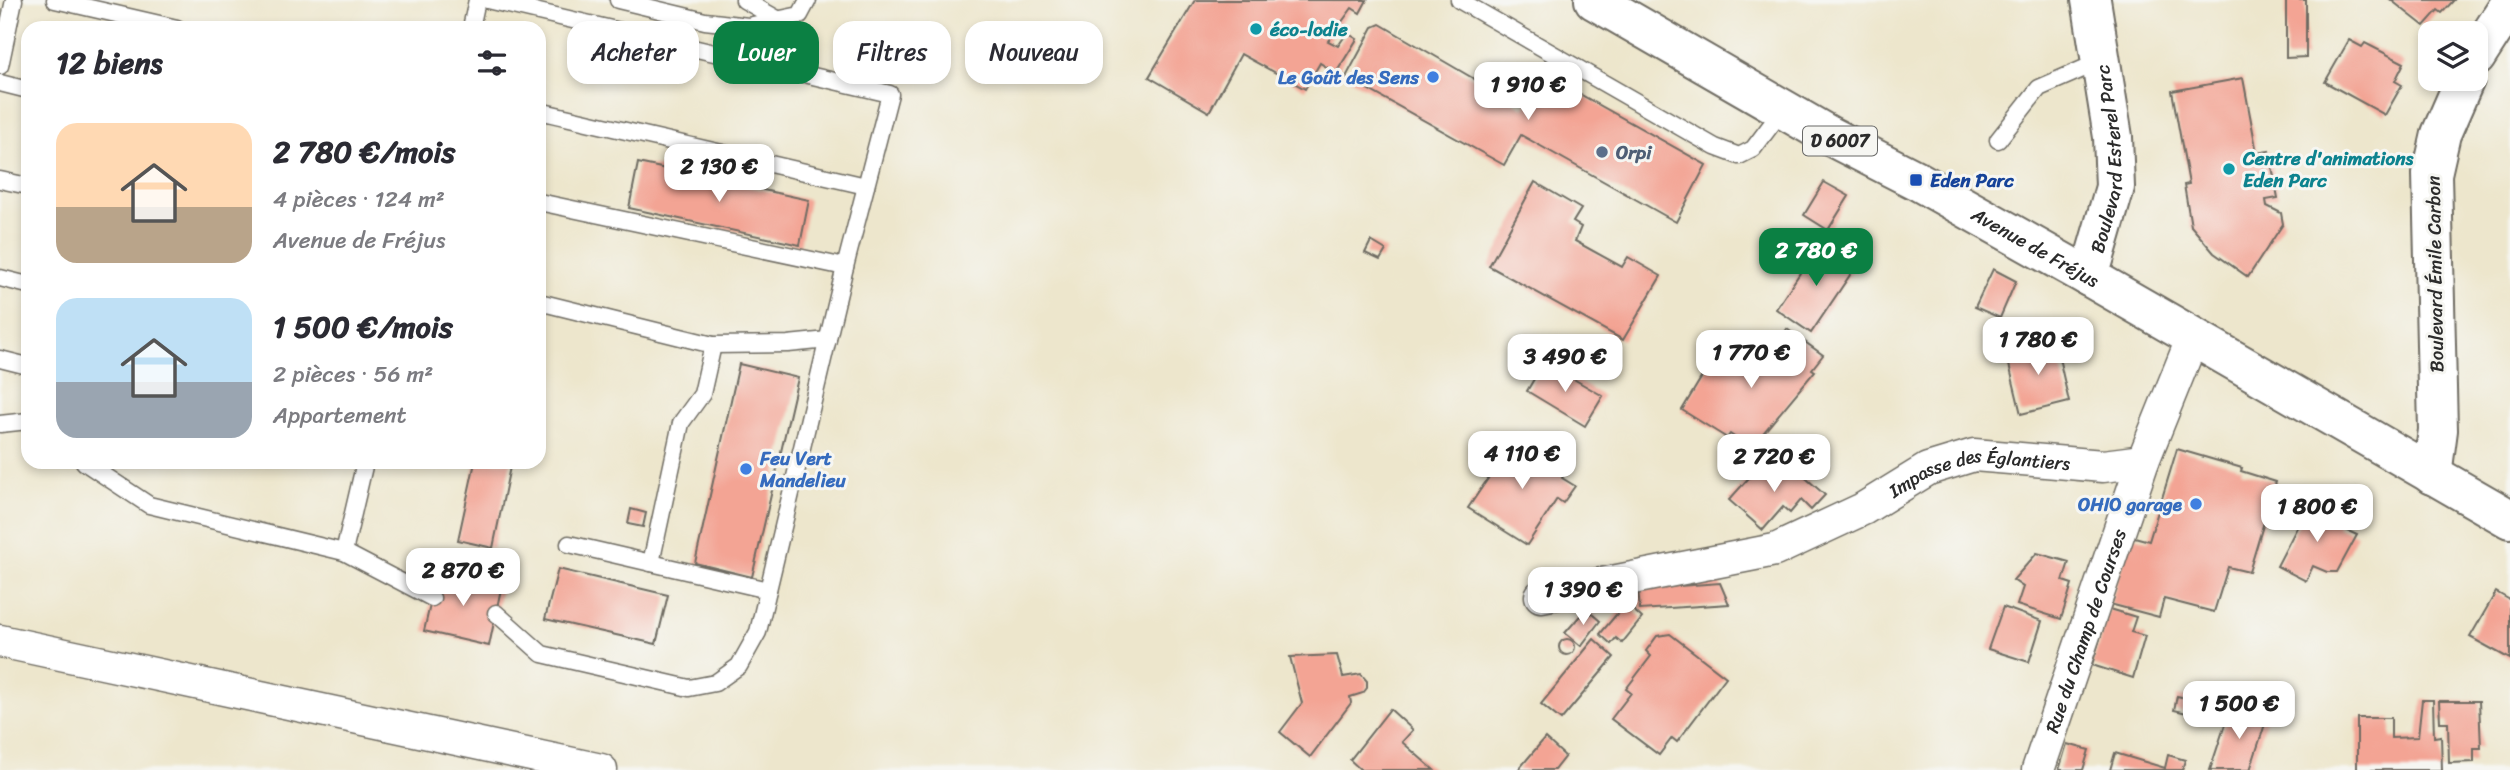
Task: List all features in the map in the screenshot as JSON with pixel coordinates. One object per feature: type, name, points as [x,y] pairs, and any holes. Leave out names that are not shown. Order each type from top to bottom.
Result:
[{"type":"main road","name":"Avenue de Fréjus","points":[[1594,0],[1828,135],[1916,180],[2089,277],[2510,519]]},
{"type":"main road","name":"Boulevard Esterel Parc","points":[[2089,277],[2115,187],[2113,137],[2091,0]]},
{"type":"main road","points":[[2488,38],[2510,4]]},
{"type":"main road","name":"Boulevard Émile Carbon","points":[[2432,475],[2438,430],[2432,174],[2441,134],[2460,91]]},
{"type":"street","name":"Rue du Champ de Courses","points":[[2038,770],[2143,461],[2193,337]]},
{"type":"street","name":"Impasse des Églantiers","points":[[1541,596],[1775,550],[1863,509],[1928,469],[1974,455],[2103,466],[2143,461]]},
{"type":"street","points":[[0,641],[601,770]]},
{"type":"lane","points":[[0,66],[14,0]]},
{"type":"lane","points":[[55,0],[146,21]]},
{"type":"lane","points":[[472,21],[477,0]]},
{"type":"lane","points":[[487,0],[890,94],[845,267],[758,632],[739,666],[715,683],[689,688],[542,654],[496,613]]},
{"type":"lane","points":[[618,0],[642,2],[705,21],[748,26],[800,15],[808,0]]},
{"type":"lane","points":[[744,0],[779,20]]},
{"type":"lane","points":[[1459,0],[1715,147],[1739,156],[1753,149],[1784,108]]},
{"type":"lane","points":[[1998,141],[2039,88],[2101,61]]},
{"type":"lane","points":[[0,83],[21,88]]},
{"type":"lane","points":[[546,113],[866,186]]},
{"type":"lane","points":[[0,180],[21,185]]},
{"type":"lane","points":[[546,203],[845,267]]},
{"type":"lane","points":[[0,278],[21,283]]},
{"type":"lane","points":[[546,304],[713,345],[828,341]]},
{"type":"lane","points":[[651,563],[681,423],[702,394],[713,345]]},
{"type":"lane","points":[[0,359],[21,364]]},
{"type":"lane","points":[[0,425],[21,423]]},
{"type":"lane","points":[[95,469],[149,505],[344,551],[432,598]]},
{"type":"lane","points":[[344,551],[363,469]]},
{"type":"lane","points":[[569,544],[768,590]]},
{"type":"building","points":[[1195,0],[1367,0],[1360,13],[1352,8],[1328,41],[1338,46],[1347,33],[1357,39],[1336,73],[1320,63],[1305,89],[1241,54],[1209,112],[1149,77]]},
{"type":"building","points":[[2286,0],[2306,0],[2306,57],[2286,58]]},
{"type":"building","points":[[2391,0],[2454,0],[2442,13],[2438,10],[2428,21],[2418,21]]},
{"type":"building","points":[[1380,24],[1524,108],[1544,74],[1706,165],[1676,222],[1521,135],[1504,165],[1346,77],[1373,27]]},
{"type":"building","points":[[2349,40],[2362,47],[2365,43],[2404,63],[2395,81],[2402,85],[2385,115],[2325,82]]},
{"type":"building","name":"Centre d'animations Eden Parc","points":[[2243,78],[2257,153],[2269,151],[2278,198],[2266,200],[2267,206],[2281,213],[2283,224],[2248,277],[2214,253],[2191,226],[2184,185],[2189,184],[2172,91]]},
{"type":"building","points":[[638,163],[809,200],[800,245],[629,208]]},
{"type":"building","points":[[1535,182],[1581,209],[1573,222],[1581,227],[1575,241],[1622,267],[1628,257],[1661,276],[1623,340],[1489,266]]},
{"type":"building","points":[[1824,182],[1849,196],[1828,230],[1804,215]]},
{"type":"building","points":[[1371,241],[1386,250],[1380,260],[1365,253]]},
{"type":"building","points":[[1820,243],[1856,266],[1811,333],[1776,309]]},
{"type":"building","points":[[1993,269],[2016,281],[2000,318],[1975,307]]},
{"type":"building","points":[[1787,329],[1823,355],[1812,369],[1815,371],[1760,437],[1770,446],[1755,463],[1746,454],[1750,448],[1730,434],[1727,438],[1682,410],[1724,340],[1764,365]]},
{"type":"building","points":[[2055,340],[2069,402],[2021,414],[2006,352]]},
{"type":"building","points":[[1544,362],[1603,396],[1585,426],[1527,391]]},
{"type":"building","points":[[739,364],[798,378],[752,577],[695,563]]},
{"type":"building","points":[[1517,436],[1568,468],[1562,478],[1575,486],[1563,503],[1557,499],[1527,545],[1468,508]]},
{"type":"building","name":"OHIO garage","points":[[2177,449],[2242,468],[2241,471],[2276,482],[2249,572],[2228,567],[2214,612],[2164,599],[2159,617],[2110,604],[2131,536],[2149,541]]},
{"type":"building","points":[[1764,461],[1781,476],[1790,464],[1825,495],[1811,510],[1801,500],[1790,513],[1783,507],[1763,530],[1729,500]]},
{"type":"building","points":[[473,469],[510,469],[493,548],[458,540]]},
{"type":"building","points":[[2310,502],[2341,518],[2337,526],[2357,535],[2337,572],[2327,572],[2313,566],[2306,581],[2277,566]]},
{"type":"building","points":[[631,509],[646,513],[643,527],[628,524]]},
{"type":"building","points":[[2037,553],[2069,562],[2063,581],[2072,584],[2061,619],[2017,605],[2023,587],[2013,580]]},
{"type":"building","points":[[558,569],[668,595],[656,644],[545,619]]},
{"type":"building","points":[[438,570],[502,584],[489,646],[424,631]]},
{"type":"building","points":[[1720,583],[1729,604],[1640,610],[1638,589]]},
{"type":"building","points":[[2496,592],[2510,600],[2510,659],[2470,637]]},
{"type":"building","points":[[1626,603],[1642,618],[1622,643],[1616,638],[1611,644],[1600,634]]},
{"type":"building","points":[[2003,607],[2042,621],[2029,662],[1988,649]]},
{"type":"building","points":[[1586,609],[1600,621],[1581,646],[1565,633]]},
{"type":"building","points":[[2109,609],[2136,617],[2131,632],[2145,636],[2133,678],[2092,665]]},
{"type":"building","points":[[1670,634],[1726,677],[1677,742],[1672,738],[1659,755],[1611,719],[1631,693],[1626,689],[1651,656],[1646,651],[1657,636]]},
{"type":"building","points":[[1567,639],[1573,641],[1573,653],[1567,655],[1561,653],[1559,647],[1561,641]]},
{"type":"building","points":[[1594,639],[1614,657],[1561,720],[1541,704]]},
{"type":"building","points":[[1337,655],[1343,677],[1361,674],[1367,681],[1367,688],[1363,693],[1350,697],[1351,703],[1310,757],[1280,732],[1302,703],[1290,657]]},
{"type":"building","points":[[2177,696],[2199,701],[2196,715],[2174,710]]},
{"type":"building","points":[[2422,700],[2433,700],[2434,737],[2441,736],[2442,770],[2357,770],[2357,718],[2391,718],[2391,738],[2418,737]]},
{"type":"building","points":[[2439,701],[2479,701],[2481,748],[2474,748],[2474,762],[2449,763],[2448,722],[2440,722]]},
{"type":"building","points":[[2231,706],[2267,718],[2250,770],[2210,770]]},
{"type":"building","points":[[1390,709],[1413,730],[1402,742],[1434,770],[1361,770],[1350,760]]},
{"type":"building","points":[[1545,738],[1565,756],[1554,770],[1518,770]]},
{"type":"building","points":[[2067,744],[2089,750],[2083,770],[2059,770]]},
{"type":"building","points":[[2115,753],[2165,768],[2168,755],[2185,760],[2182,770],[2110,770]]},
{"type":"place","name":"éco-lodie","points":[[1256,29]]},
{"type":"place","name":"Le Goût des Sens","points":[[1433,77]]},
{"type":"place","name":"Orpi","points":[[1602,152]]},
{"type":"place","name":"Centre d'animations Eden Parc","points":[[2229,169]]},
{"type":"place","name":"Eden Parc","points":[[1916,180]]},
{"type":"place","name":"Feu Vert Mandelieu","points":[[746,469]]},
{"type":"place","name":"OHIO garage","points":[[2196,504]]}]
